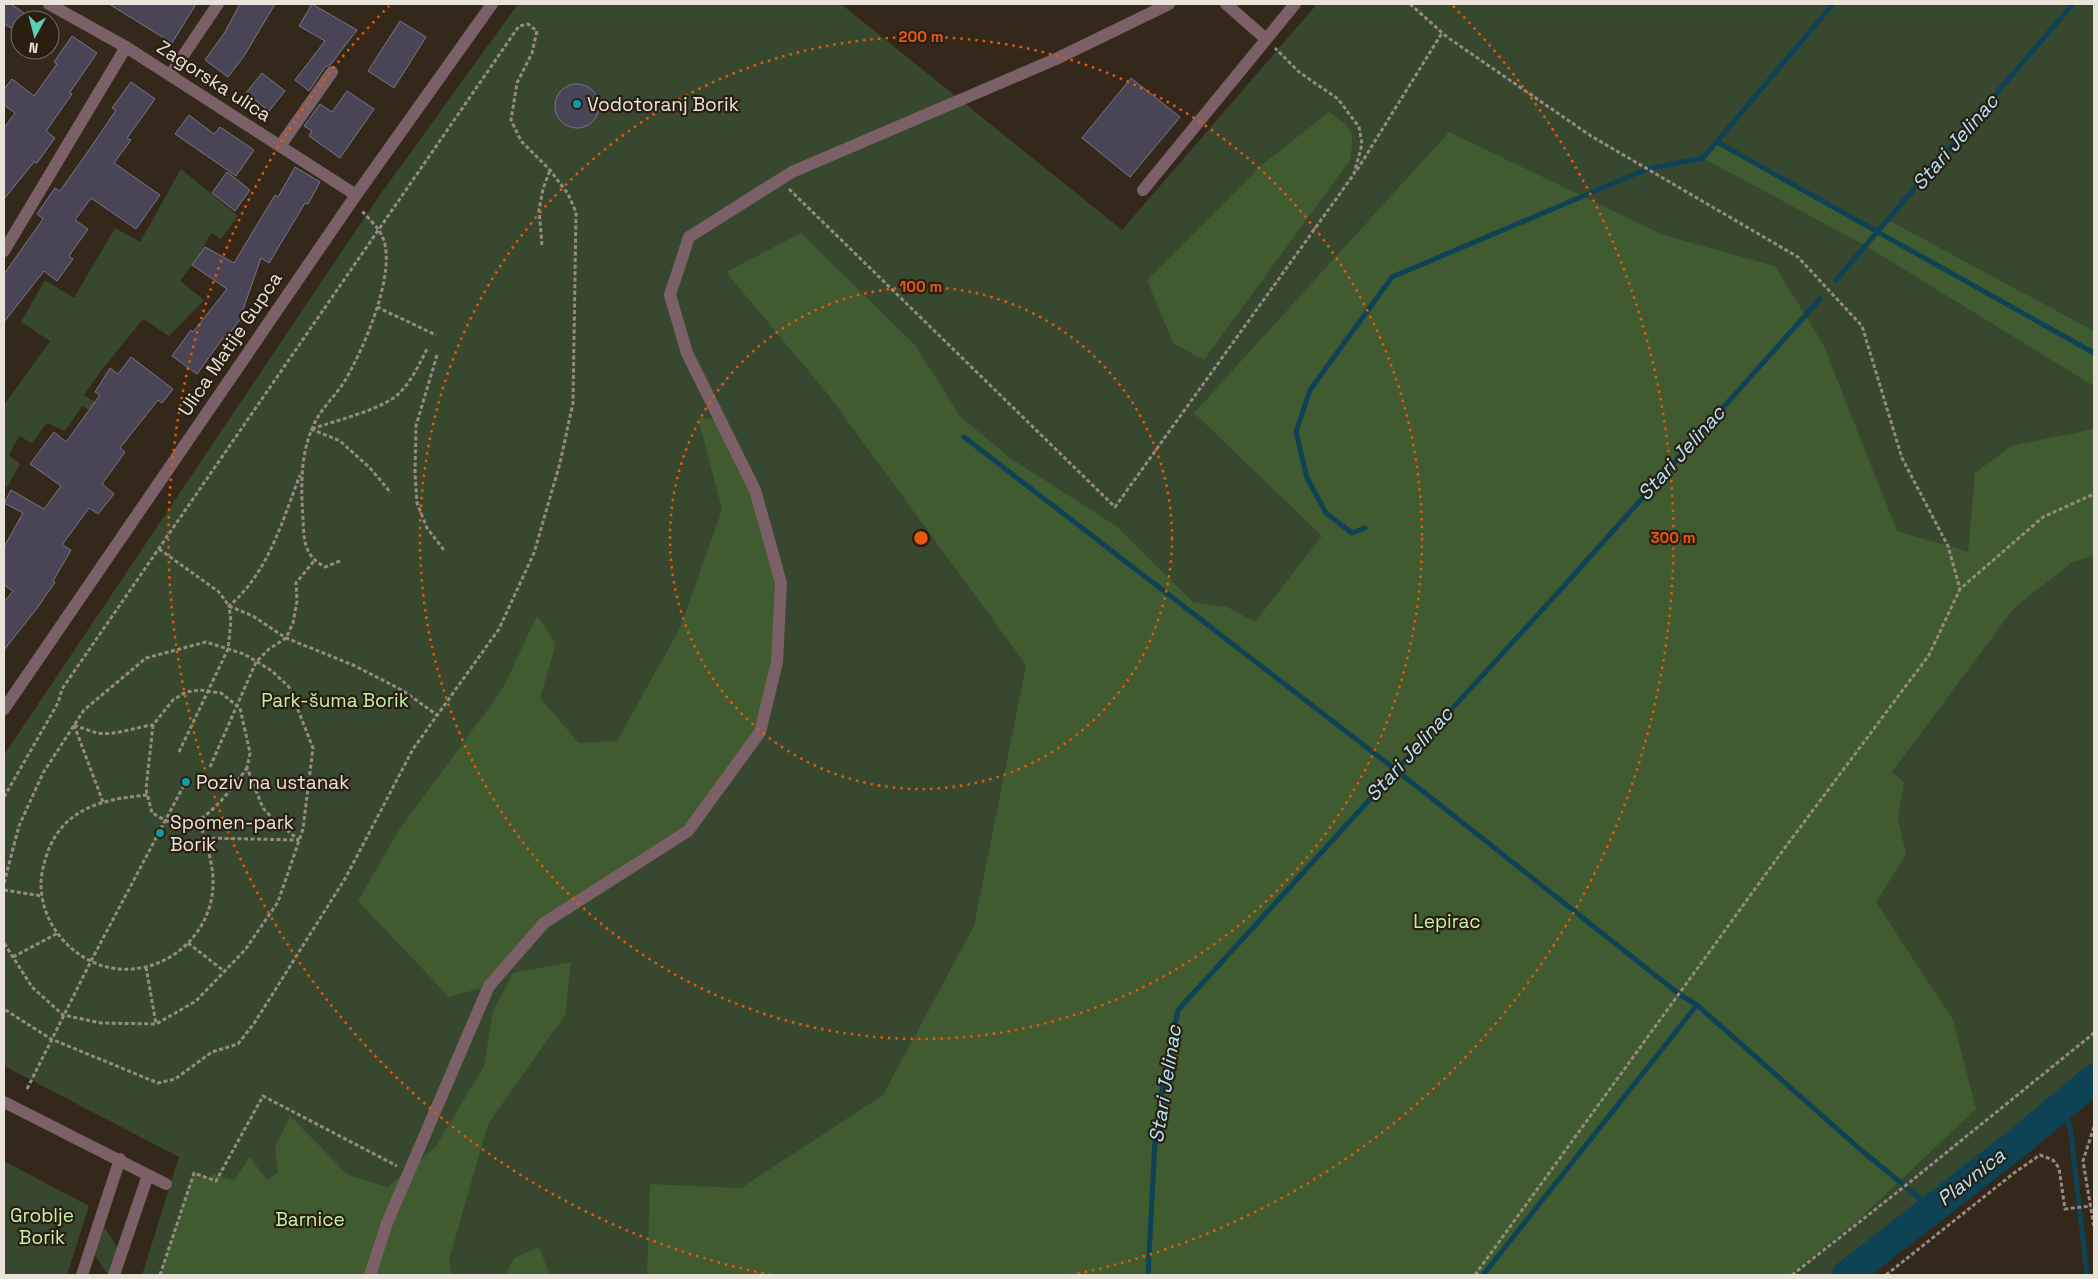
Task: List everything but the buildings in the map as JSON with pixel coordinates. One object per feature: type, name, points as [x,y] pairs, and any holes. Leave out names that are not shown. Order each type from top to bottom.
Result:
[{"type":"street","name":"Zagorska ulica","points":[[49,4],[126,47],[356,195]]},
{"type":"street","points":[[170,75],[218,4]]},
{"type":"street","name":"Ulica Matije Gupca","points":[[4,710],[356,195],[492,4]]},
{"type":"street","points":[[370,1275],[387,1223],[490,986],[544,923],[688,831],[760,732],[777,662],[781,583],[755,490],[687,353],[670,295],[689,237],[792,172],[1056,59],[1168,4]]},
{"type":"street","points":[[1226,4],[1266,39]]},
{"type":"street","points":[[1143,190],[1295,4]]},
{"type":"street","points":[[4,251],[126,47]]},
{"type":"street","points":[[280,146],[332,72]]},
{"type":"street","points":[[4,1102],[166,1184]]},
{"type":"street","points":[[82,1275],[120,1160]]},
{"type":"street","points":[[114,1275],[148,1175]]},
{"type":"path","points":[[1410,4],[1442,33],[1590,136],[1798,257],[1862,326],[1902,458],[1948,546],[1960,589]]},
{"type":"path","points":[[4,797],[58,703],[62,689],[519,26],[528,24],[537,31],[532,52],[517,83],[511,120],[521,141],[550,170],[568,194],[576,212],[573,403],[560,463],[534,553],[499,629],[413,749],[346,877],[255,1022],[238,1044],[212,1052],[175,1079],[158,1083],[51,1039],[4,1009]]},
{"type":"path","points":[[780,180],[1115,506],[1354,174],[1442,33]]},
{"type":"path","points":[[1266,39],[1299,72],[1338,99],[1359,127],[1362,144],[1354,174]]},
{"type":"path","points":[[542,245],[539,210],[543,189],[550,170]]},
{"type":"path","points":[[228,606],[241,596],[271,552],[301,472],[311,429],[321,411],[344,382],[377,308],[384,283],[386,254],[383,238],[360,208]]},
{"type":"path","points":[[377,308],[436,335]]},
{"type":"path","points":[[311,429],[379,406],[396,396],[412,376],[428,349]]},
{"type":"path","points":[[437,355],[416,426],[415,473],[417,503],[427,528],[444,550]]},
{"type":"path","points":[[311,429],[340,441],[370,468],[391,492]]},
{"type":"path","points":[[301,472],[303,532],[307,551],[314,561],[325,567],[340,561]]},
{"type":"path","points":[[1475,1275],[1784,849],[1928,655],[1960,589],[2043,517],[2094,494]]},
{"type":"path","points":[[159,549],[218,592],[228,606],[231,621],[228,649],[179,752]]},
{"type":"path","points":[[210,767],[256,662],[269,648],[286,638],[293,624],[297,601],[296,582],[314,561]]},
{"type":"path","points":[[228,606],[253,616],[286,638],[353,664],[402,690],[437,715]]},
{"type":"path","points":[[4,883],[20,826],[43,773],[84,710],[146,658],[206,642],[244,654],[272,671],[289,687],[313,748],[303,829],[278,902],[245,950],[196,1002],[156,1024],[101,1023],[63,1015],[32,987],[4,943]]},
{"type":"path","points":[[208,691],[221,693],[236,705],[240,708],[245,725],[250,753],[247,768],[220,800],[199,819],[183,826],[178,826],[152,813],[146,789],[153,725],[173,700],[186,692],[208,691]]},
{"type":"path","points":[[74,725],[99,734],[153,725]]},
{"type":"path","points":[[74,725],[103,802]]},
{"type":"path","points":[[247,768],[264,808],[275,821],[299,840]]},
{"type":"path","points":[[27,1089],[90,961],[183,787]]},
{"type":"path","points":[[147,795],[94,804],[70,819],[52,841],[42,867],[42,896],[50,922],[67,945],[90,961],[118,969],[146,967],[172,956],[194,938],[208,913],[213,886],[205,838],[199,819]]},
{"type":"path","points":[[205,838],[299,840]]},
{"type":"path","points":[[4,890],[42,896]]},
{"type":"path","points":[[13,957],[58,933]]},
{"type":"path","points":[[188,943],[224,971]]},
{"type":"path","points":[[146,967],[156,1024]]},
{"type":"path","points":[[1792,1275],[1906,1186],[2094,1033]]},
{"type":"path","points":[[160,1275],[194,1174],[216,1182],[263,1096],[409,1172]]},
{"type":"path","points":[[2094,1127],[2084,1161],[2089,1206],[2094,1227]]},
{"type":"path","points":[[1886,1275],[2014,1173],[2040,1155],[2053,1160],[2059,1168],[2065,1209],[2089,1206]]},
{"type":"green space","name":"Park-šuma Borik","points":[[518,4],[841,4],[1122,230],[1317,4],[2094,4],[2094,1078],[2006,1152],[1847,1275],[142,1275],[179,1157],[4,1066],[4,755],[377,199]]},
{"type":"green space","points":[[1329,112],[1348,127],[1352,137],[1350,160],[1204,360],[1173,343],[1147,280],[1263,164]]},
{"type":"green space","name":"Lepirac","points":[[1449,132],[1663,235],[1775,266],[1823,344],[1897,531],[1968,552],[1975,473],[2011,446],[2094,429],[2094,555],[2071,563],[2014,608],[1892,772],[1904,782],[1898,818],[1906,855],[1876,902],[1953,1020],[1976,1109],[1858,1220],[1789,1275],[647,1275],[650,1184],[741,1188],[883,1095],[974,926],[1026,665],[827,393],[726,272],[801,233],[915,345],[960,416],[1010,458],[1116,526],[1193,602],[1227,607],[1255,622],[1322,536],[1194,413]]},
{"type":"green space","points":[[1717,142],[1878,232],[1888,220],[2094,331],[2094,386],[1866,246],[1703,158]]},
{"type":"green space","points":[[181,169],[238,216],[221,239],[211,233],[198,257],[180,281],[204,300],[169,336],[143,319],[84,395],[102,406],[94,412],[82,406],[65,431],[47,423],[32,443],[19,436],[9,455],[20,464],[7,487],[4,485],[4,405],[50,341],[21,322],[45,280],[74,298],[115,228],[140,242]]},
{"type":"green space","points":[[698,417],[721,421],[755,490],[781,583],[777,662],[760,732],[688,831],[544,923],[489,986],[449,997],[358,901],[399,830],[502,690],[537,616],[556,644],[540,698],[579,743],[617,741],[680,628],[722,510]]},
{"type":"green space","name":"Barnice","points":[[571,962],[565,1015],[488,1124],[449,1260],[452,1275],[160,1275],[194,1173],[211,1179],[212,1174],[234,1180],[250,1157],[267,1180],[278,1173],[275,1148],[290,1116],[348,1175],[388,1187],[436,1146],[484,1066],[493,1011],[513,973]]},
{"type":"green space","name":"Groblje Borik","points":[[4,1161],[89,1206],[67,1275],[4,1275]]},
{"type":"green space","points":[[104,1227],[121,1253],[114,1275],[108,1275],[95,1255]]},
{"type":"green space","points":[[539,1247],[550,1275],[505,1275],[514,1258]]},
{"type":"waterway","points":[[1365,528],[1352,533],[1326,513],[1307,478],[1296,432],[1310,390],[1392,277],[1647,169],[1703,158],[1833,4]]},
{"type":"waterway","name":"Stari Jelinac","points":[[1836,280],[2073,4]]},
{"type":"waterway","points":[[1717,142],[2094,353]]},
{"type":"waterway","name":"Stari Jelinac","points":[[1148,1275],[1155,1140],[1165,1070],[1178,1010],[1563,587],[1820,299]]},
{"type":"waterway","points":[[964,437],[1396,770],[1679,994],[1697,1005]]},
{"type":"waterway","points":[[1483,1275],[1697,1005],[1861,1150],[1933,1209]]},
{"type":"waterway","name":"Plavnica","points":[[1847,1275],[2016,1144],[2094,1079]]},
{"type":"waterway","points":[[2064,1104],[2071,1133],[2087,1275]]},
{"type":"place","name":"Vodotoranj Borik","points":[[577,104]]},
{"type":"place","name":"Poziv na ustanak","points":[[186,782]]},
{"type":"place","name":"Spomen-park Borik","points":[[160,833]]}]
